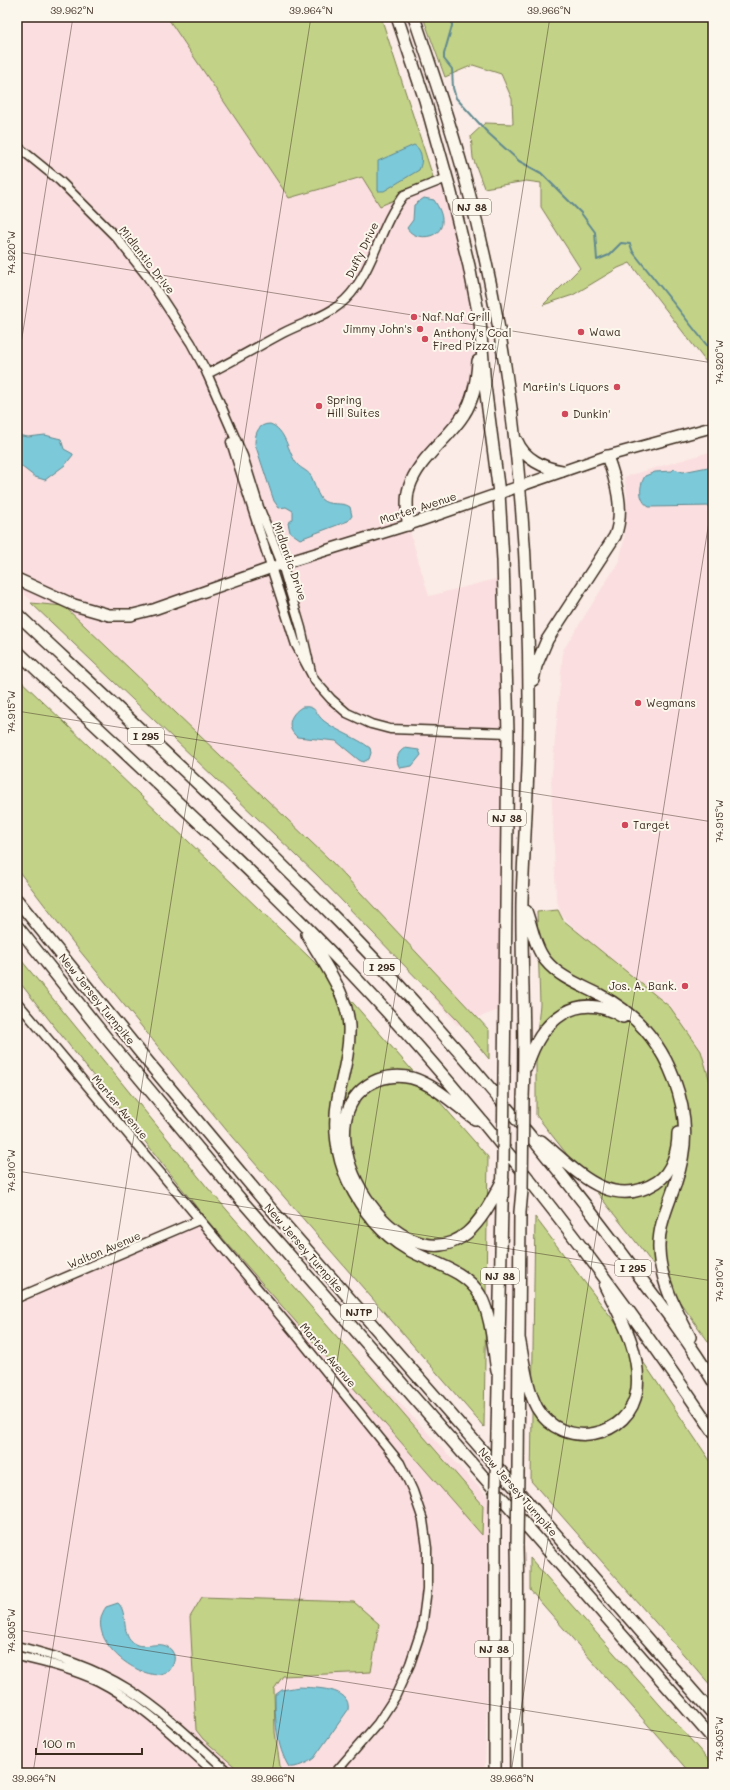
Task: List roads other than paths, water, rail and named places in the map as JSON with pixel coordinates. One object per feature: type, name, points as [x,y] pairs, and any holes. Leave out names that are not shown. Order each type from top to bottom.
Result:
[{"type":"highway","name":"NJ 38","points":[[397,17],[425,100],[447,178],[480,322],[485,386],[499,493],[504,560],[508,733],[503,1180],[497,1371],[495,1526],[495,1773]]},
{"type":"highway","name":"NJ 38","points":[[414,17],[439,91],[467,186],[488,275],[503,357],[514,432],[524,564],[529,697],[527,823],[522,901],[523,1093],[519,1338],[517,1545],[518,1603],[515,1700],[516,1773]]},
{"type":"highway","points":[[408,525],[407,498],[412,480],[426,459],[456,426],[471,400],[477,371],[480,322]]},
{"type":"highway","points":[[514,432],[523,453],[543,466],[562,472]]},
{"type":"highway","points":[[529,697],[536,666],[547,640],[618,530],[619,506],[613,474],[607,456]]},
{"type":"highway","points":[[17,579],[74,605],[109,615],[131,615]]},
{"type":"highway","name":"I 295","points":[[17,614],[300,883],[384,969],[524,1128],[594,1216],[713,1381]]},
{"type":"highway","name":"I 295","points":[[17,651],[300,921],[387,1012],[490,1130],[590,1257],[652,1341],[713,1431]]},
{"type":"highway","name":"New Jersey Turnpike","points":[[17,900],[143,1056],[260,1197],[713,1714]]},
{"type":"highway","points":[[522,901],[540,953],[546,961],[560,974],[612,1001],[635,1018],[654,1041],[674,1079],[684,1116],[686,1143],[680,1170],[664,1216],[659,1249],[664,1281],[705,1368]]},
{"type":"highway","points":[[300,921],[332,975],[347,1008],[349,1044],[338,1099],[336,1132],[342,1164],[348,1180],[366,1210],[391,1237],[406,1248],[455,1272],[469,1282],[479,1294],[486,1308],[497,1371]]},
{"type":"highway","name":"New Jersey Turnpike","points":[[17,926],[108,1040],[247,1207],[713,1739]]},
{"type":"highway","points":[[523,1093],[526,1070],[537,1040],[556,1018],[568,1010],[581,1006],[596,1006],[610,1009],[623,1016],[634,1027],[655,1054],[663,1070],[676,1106],[678,1141],[675,1156],[669,1170],[660,1180],[648,1188],[634,1193],[620,1193],[606,1190],[593,1184],[524,1128]]},
{"type":"highway","points":[[490,1130],[424,1083],[410,1078],[397,1076],[372,1082],[352,1100],[346,1112],[344,1142],[354,1174],[371,1204],[393,1229],[417,1243],[430,1246],[444,1245],[467,1233],[484,1212],[503,1180]]},
{"type":"highway","points":[[519,1338],[532,1396],[545,1419],[555,1427],[567,1433],[592,1435],[604,1432],[616,1425],[625,1416],[633,1404],[637,1390],[636,1358],[626,1326],[590,1257]]},
{"type":"main road","name":"Marter Avenue","points":[[131,615],[155,609],[282,564],[408,525],[607,456],[713,427]]},
{"type":"street","name":"Midlantic Drive","points":[[17,146],[66,186],[124,246],[166,303],[191,343],[207,374],[223,415],[270,568],[296,645],[311,672],[331,699],[347,713],[371,724],[390,729],[508,733]]},
{"type":"street","name":"Duffy Drive","points":[[207,374],[284,333],[318,319],[341,303],[354,290],[366,270],[393,208],[400,198],[447,178]]},
{"type":"street","name":"Midlantic Drive","points":[[223,415],[243,456],[259,507],[282,564],[301,628],[311,672]]},
{"type":"street","name":"Marter Avenue","points":[[17,1002],[299,1338],[400,1464],[413,1491],[423,1520],[427,1548],[426,1602],[422,1628],[401,1687],[384,1715],[335,1773]]},
{"type":"street","name":"Walton Avenue","points":[[17,1298],[199,1220]]},
{"type":"street","points":[[17,1646],[79,1664],[128,1689],[152,1706],[229,1773]]},
{"type":"street","points":[[17,1656],[70,1670],[112,1689],[138,1706],[216,1773]]},
{"type":"water","points":[[414,145],[421,153],[419,170],[384,191],[378,191],[378,161]]},
{"type":"water","points":[[424,198],[434,200],[441,213],[442,223],[439,230],[434,235],[426,237],[412,233],[407,228],[413,220],[414,205]]},
{"type":"water","points":[[270,424],[280,431],[297,464],[311,476],[321,499],[328,503],[343,504],[350,507],[352,516],[348,521],[300,539],[290,532],[288,523],[293,519],[293,511],[286,507],[279,508],[274,501],[255,444],[256,436],[260,427]]},
{"type":"water","points":[[17,435],[28,437],[45,435],[61,439],[64,449],[73,455],[65,465],[45,480],[35,477],[17,463]]},
{"type":"water","points":[[713,466],[713,506],[649,507],[645,504],[641,497],[641,488],[645,476],[655,472],[672,471],[674,469],[683,472]]},
{"type":"water","points":[[302,707],[310,707],[329,725],[370,748],[371,753],[369,759],[363,762],[359,760],[336,741],[297,737],[291,729],[290,721],[294,713]]},
{"type":"water","points":[[405,748],[419,750],[421,755],[412,766],[400,768],[397,760],[400,752]]},
{"type":"water","points":[[118,1603],[123,1613],[126,1631],[130,1641],[144,1646],[164,1645],[172,1651],[174,1659],[169,1671],[156,1675],[141,1671],[120,1658],[111,1649],[101,1629],[101,1618],[106,1607]]},
{"type":"water","points":[[299,1687],[331,1690],[338,1693],[348,1702],[348,1710],[314,1758],[302,1765],[289,1767],[281,1750],[277,1732],[275,1695],[282,1690]]},
{"type":"waterway","points":[[449,17],[452,21],[452,26],[444,59],[452,69],[453,88],[456,98],[487,132],[519,161],[541,173],[581,213],[595,232],[597,260],[609,255],[621,243],[630,244],[633,252],[713,353]]},
{"type":"place","name":"Naf Naf Grill","points":[[414,317]]},
{"type":"place","name":"Jimmy John's","points":[[420,329]]},
{"type":"place","name":"Wawa","points":[[581,332]]},
{"type":"place","name":"Anthony's Coal Fired Pizza","points":[[425,339]]},
{"type":"place","name":"Martin's Liquors","points":[[617,387]]},
{"type":"place","name":"Spring Hill Suites","points":[[319,406]]},
{"type":"place","name":"Dunkin'","points":[[565,414]]},
{"type":"place","name":"Wegmans","points":[[638,703]]},
{"type":"place","name":"Target","points":[[625,825]]},
{"type":"place","name":"Jos. A. Bank.","points":[[685,986]]}]
